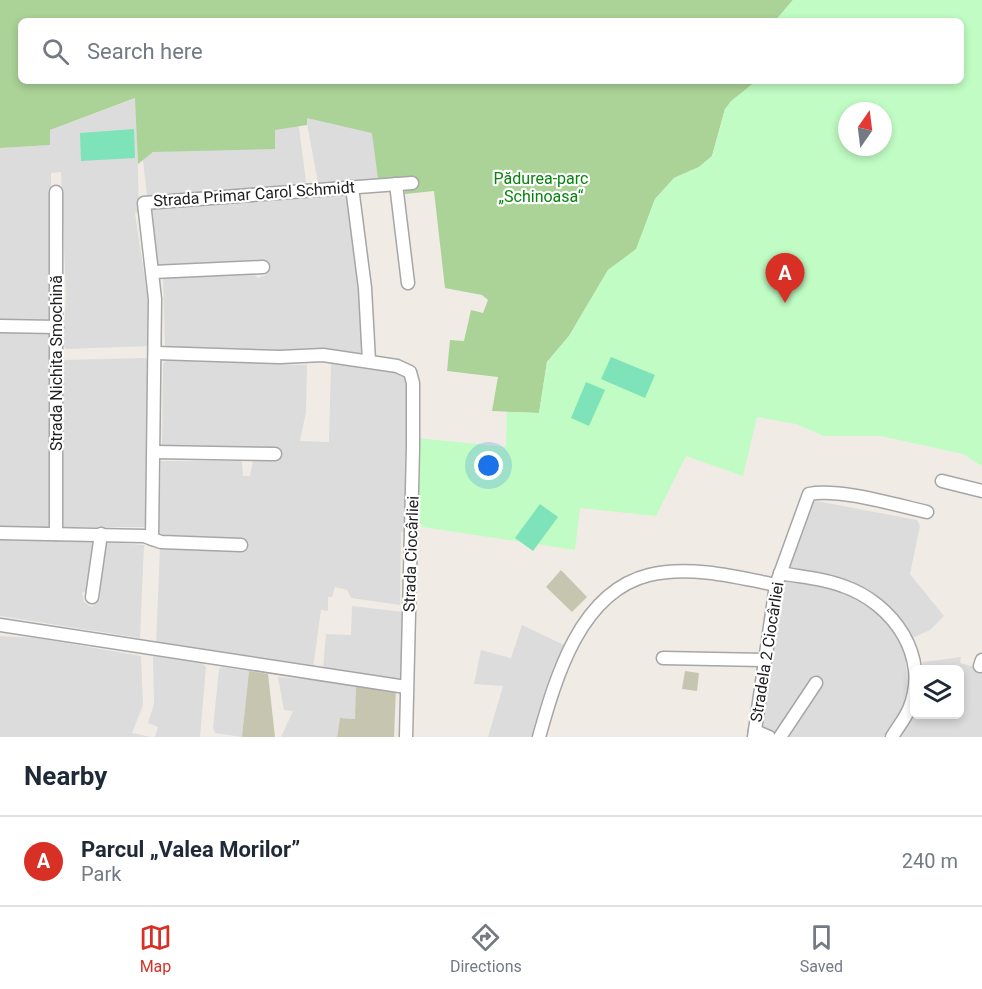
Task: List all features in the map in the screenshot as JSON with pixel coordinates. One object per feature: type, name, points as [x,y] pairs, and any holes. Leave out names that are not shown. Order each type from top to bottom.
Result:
[{"type":"street","name":"Strada Primar Carol Schmidt","points":[[152,539],[156,353],[153,272],[144,203],[412,183]]},
{"type":"street","points":[[396,184],[408,283]]},
{"type":"street","points":[[156,353],[280,357],[323,355],[369,361],[365,288],[352,187]]},
{"type":"street","name":"Strada Nichita Smochină","points":[[56,192],[56,534]]},
{"type":"street","points":[[153,272],[263,267]]},
{"type":"street","points":[[0,326],[57,327]]},
{"type":"street","name":"Strada Ciocârliei","points":[[369,361],[397,366],[410,372],[413,383],[406,737]]},
{"type":"street","points":[[155,452],[275,454]]},
{"type":"street","points":[[942,481],[982,491]]},
{"type":"street","name":"Stradela 2 Ciocârliei","points":[[769,737],[755,734],[778,579],[809,494],[819,492],[844,495],[927,512]]},
{"type":"street","points":[[0,533],[144,536],[152,539],[240,545]]},
{"type":"street","points":[[92,597],[101,534]]},
{"type":"street","points":[[539,737],[556,685],[577,636],[589,616],[613,591],[630,581],[651,574],[676,572],[778,579]]},
{"type":"street","name":"Stradela 2 Ciocârliei","points":[[778,579],[845,586],[885,612],[901,628],[909,642],[914,662],[914,692],[909,710],[892,737]]},
{"type":"street","points":[[0,625],[406,687]]},
{"type":"street","points":[[663,658],[765,660]]},
{"type":"street","points":[[780,737],[816,683]]},
{"type":"shaded area","points":[[397,85],[402,178],[318,183],[306,118],[298,120],[306,181],[304,185],[147,196],[143,160],[153,152],[239,135]]},
{"type":"shaded area","points":[[136,98],[139,212],[135,213],[147,293],[150,346],[66,349],[63,345],[66,296],[61,172],[51,173],[51,318],[49,321],[0,321],[0,148],[50,145],[50,130]]},
{"type":"shaded area","points":[[348,195],[365,356],[165,348],[163,276],[253,273],[258,278],[265,275],[264,264],[157,268],[151,209]]},
{"type":"shaded area","points":[[0,331],[46,332],[51,335],[50,527],[0,527]]},
{"type":"shaded area","points":[[146,358],[151,362],[151,417],[145,527],[61,527],[63,360]]},
{"type":"shaded area","points":[[166,360],[307,365],[306,412],[300,441],[329,442],[331,363],[397,371],[409,378],[409,487],[406,491],[405,532],[401,532],[400,605],[351,598],[347,590],[335,587],[332,597],[328,597],[328,611],[321,610],[313,668],[156,645],[160,548],[243,551],[243,542],[159,538],[161,461],[242,461],[243,476],[250,476],[253,460],[275,460],[279,456],[165,449],[162,445],[163,364]]},
{"type":"shaded area","points":[[811,500],[917,520],[920,526],[910,574],[944,616],[930,630],[902,643],[906,660],[907,689],[900,714],[883,737],[782,737],[761,728],[781,591]]},
{"type":"shaded area","points":[[0,539],[94,542],[87,590],[82,593],[84,602],[92,607],[100,599],[102,546],[107,542],[144,545],[140,638],[0,616]]},
{"type":"shaded area","points":[[561,570],[587,597],[572,612],[546,587]]},
{"type":"shaded area","points":[[352,606],[403,612],[402,680],[323,669],[326,634],[351,635]]},
{"type":"shaded area","points":[[522,625],[564,645],[552,670],[533,737],[488,737],[503,686],[474,684],[481,650],[511,658]]},
{"type":"shaded area","points":[[0,636],[37,638],[141,656],[143,705],[132,733],[151,737],[0,737]]},
{"type":"shaded area","points":[[153,656],[202,663],[206,667],[200,737],[155,737],[158,727],[148,723],[154,704]]},
{"type":"shaded area","points":[[961,657],[960,663],[982,669],[982,737],[900,737],[910,719],[964,719],[964,665],[923,665],[923,662]]},
{"type":"shaded area","points":[[222,667],[249,671],[242,737],[215,733],[213,728],[219,669]]},
{"type":"shaded area","points":[[249,671],[268,674],[275,737],[242,737]]},
{"type":"shaded area","points":[[685,671],[699,673],[697,691],[682,689]]},
{"type":"shaded area","points":[[278,677],[356,684],[355,719],[340,718],[337,737],[281,737],[293,711],[284,710]]},
{"type":"shaded area","points":[[356,684],[396,688],[394,737],[337,737],[340,718],[355,719]]},
{"type":"green space","name":"Pădurea-parc „Schinoasa“","points":[[0,0],[793,0],[778,18],[18,18],[18,84],[753,84],[725,109],[712,156],[699,167],[674,178],[655,199],[636,250],[608,270],[569,336],[547,362],[539,413],[492,411],[498,377],[447,371],[450,340],[464,341],[471,310],[483,313],[488,300],[482,295],[445,288],[434,191],[405,194],[402,178],[378,179],[372,133],[307,118],[307,125],[275,130],[275,149],[153,152],[138,164],[135,98],[50,130],[50,145],[0,148]]},
{"type":"green space","points":[[793,0],[982,0],[982,466],[963,454],[881,436],[824,436],[796,424],[757,417],[743,476],[686,456],[656,516],[580,508],[575,550],[423,527],[416,518],[416,438],[506,447],[507,412],[539,413],[547,362],[569,336],[608,270],[636,249],[655,199],[674,178],[699,167],[712,156],[725,109],[731,101],[752,84],[964,84],[964,18],[778,18]]},
{"type":"green space","points":[[134,129],[135,158],[81,161],[80,133]]},
{"type":"green space","points":[[611,357],[655,375],[645,398],[601,379]]},
{"type":"green space","points":[[586,382],[605,390],[589,426],[571,418]]},
{"type":"green space","points":[[540,504],[558,517],[533,551],[515,538]]},
{"type":"place","name":"Parcul „Valea Morilor”","points":[[785,303]]}]
